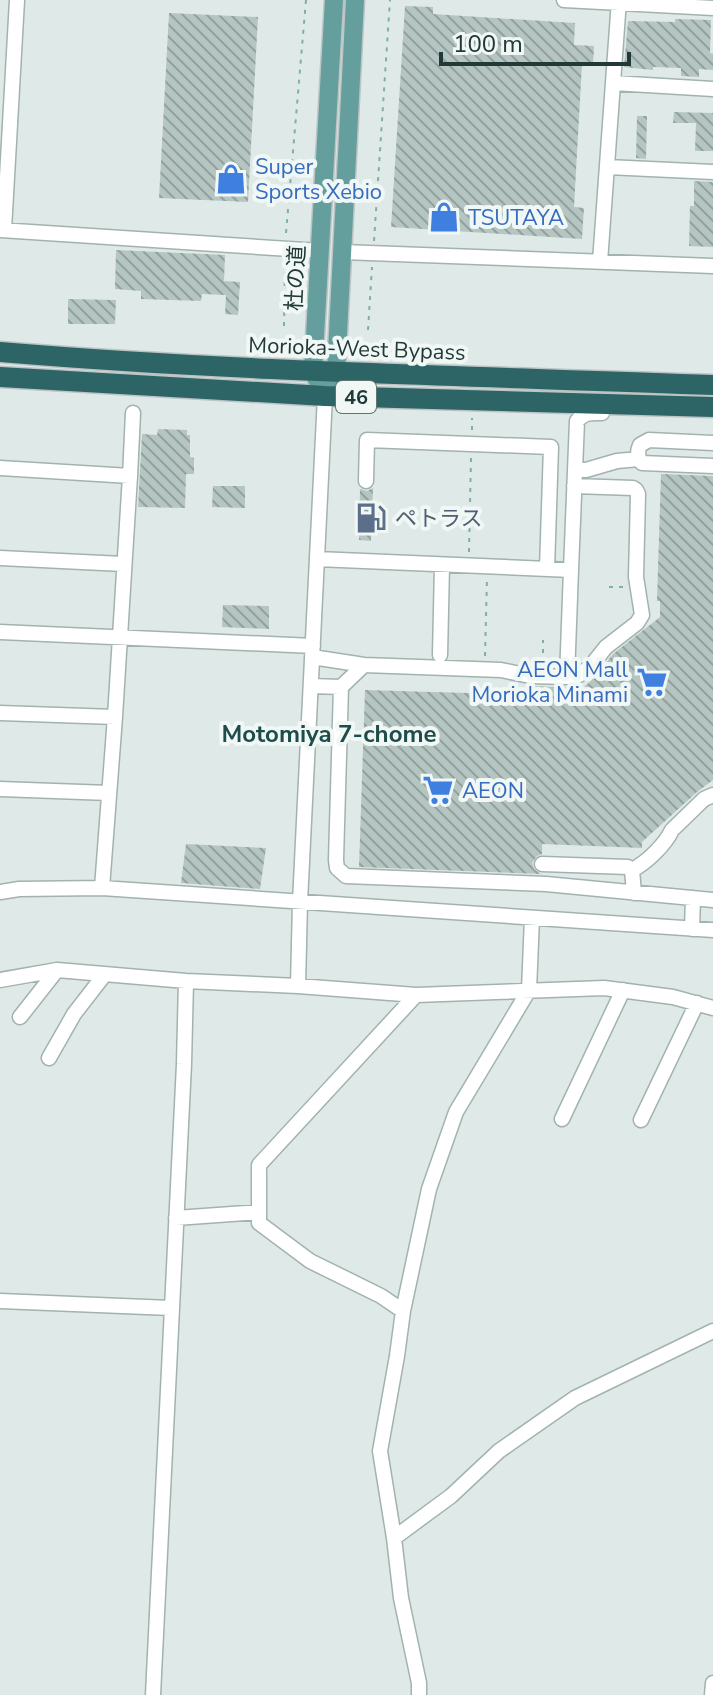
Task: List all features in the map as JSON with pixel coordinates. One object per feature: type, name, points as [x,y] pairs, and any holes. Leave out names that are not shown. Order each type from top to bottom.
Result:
[{"type":"highway","name":"Morioka-West Bypass","points":[[0,352],[313,371],[713,385]]},
{"type":"highway","name":"46","points":[[0,377],[325,396],[703,407]]},
{"type":"main road","name":"杜の道","points":[[325,396],[313,371],[334,0]]},
{"type":"main road","name":"杜の道","points":[[325,396],[336,372],[355,0]]},
{"type":"street","points":[[17,0],[2,230],[320,251]]},
{"type":"street","points":[[564,0],[713,8]]},
{"type":"street","points":[[600,262],[619,2]]},
{"type":"street","points":[[613,83],[713,89]]},
{"type":"street","points":[[607,167],[713,172]]},
{"type":"street","points":[[342,252],[713,266]]},
{"type":"street","points":[[298,986],[325,396]]},
{"type":"street","points":[[567,677],[577,421],[581,415],[588,413],[683,413],[703,407]]},
{"type":"street","points":[[102,888],[133,413]]},
{"type":"street","points":[[366,481],[367,440],[551,447],[547,569]]},
{"type":"street","points":[[713,443],[649,440],[640,445],[639,459],[642,463],[713,466]]},
{"type":"street","points":[[575,470],[639,459]]},
{"type":"street","points":[[0,468],[130,476]]},
{"type":"street","points":[[0,632],[119,637],[312,652],[364,665],[501,670],[530,676],[579,675],[642,615],[636,577],[636,490],[574,486]]},
{"type":"street","points":[[0,558],[123,564]]},
{"type":"street","points":[[317,559],[571,570]]},
{"type":"street","points":[[440,655],[442,565]]},
{"type":"street","points":[[364,665],[341,687],[336,860],[337,868],[346,876],[546,884],[713,900]]},
{"type":"street","points":[[311,686],[341,687]]},
{"type":"street","points":[[0,713],[115,717]]},
{"type":"street","points":[[0,789],[109,793]]},
{"type":"street","points":[[632,870],[640,866],[704,799],[713,795]]},
{"type":"street","points":[[542,864],[628,867],[632,870]]},
{"type":"street","points":[[632,870],[634,893]]},
{"type":"street","points":[[0,892],[102,888],[713,930]]},
{"type":"street","points":[[692,929],[693,898]]},
{"type":"street","points":[[419,1695],[401,1598],[380,1451],[403,1311],[429,1189],[456,1112],[529,990],[532,918]]},
{"type":"street","points":[[20,1017],[57,970]]},
{"type":"street","points":[[0,980],[57,970],[416,995],[604,988],[673,997],[713,1008]]},
{"type":"street","points":[[49,1058],[74,1014],[105,974]]},
{"type":"street","points":[[153,1695],[186,981]]},
{"type":"street","points":[[562,1119],[623,990]]},
{"type":"street","points":[[403,1311],[381,1296],[310,1261],[259,1223],[259,1165],[416,995]]},
{"type":"street","points":[[641,1120],[697,1003]]},
{"type":"street","points":[[176,1218],[259,1212]]},
{"type":"street","points":[[0,1301],[171,1308]]},
{"type":"street","points":[[394,1538],[451,1496],[499,1451],[575,1398],[713,1331]]},
{"type":"street","points":[[712,1695],[713,1683]]},
{"type":"path","points":[[284,326],[285,249],[306,0]]},
{"type":"path","points":[[368,330],[390,0]]},
{"type":"path","points":[[472,418],[472,436]]},
{"type":"path","points":[[469,555],[471,449]]},
{"type":"path","points":[[479,577],[487,577],[485,660]]},
{"type":"path","points":[[609,587],[627,587]]},
{"type":"path","points":[[543,640],[543,665],[549,665]]},
{"type":"building","points":[[405,6],[433,7],[433,14],[575,23],[574,45],[594,46],[593,65],[582,64],[574,207],[584,208],[582,239],[391,227]]},
{"type":"building","points":[[169,13],[258,17],[248,202],[159,198]]},
{"type":"building","points":[[675,19],[711,20],[713,70],[699,69],[699,77],[681,76],[681,68],[653,67],[653,70],[624,67],[628,21],[675,22]]},
{"type":"building","points":[[674,112],[713,113],[713,151],[695,151],[696,123],[673,123]]},
{"type":"building","points":[[637,116],[647,116],[646,159],[636,158]]},
{"type":"building","points":[[694,181],[713,182],[713,247],[689,246]]},
{"type":"building","points":[[116,250],[225,255],[224,281],[240,282],[238,315],[225,314],[226,295],[202,294],[201,301],[141,299],[141,291],[115,289]]},
{"type":"building","points":[[68,299],[116,300],[115,324],[68,324]]},
{"type":"building","points":[[158,429],[187,430],[187,435],[190,435],[194,474],[186,474],[185,508],[138,507],[142,434],[157,435]]},
{"type":"building","name":"AEON Mall Morioka Minami","points":[[661,474],[713,476],[713,780],[642,842],[642,848],[542,844],[542,854],[532,863],[541,874],[359,867],[365,690],[531,695],[531,686],[583,688],[613,654],[660,617],[660,601],[657,601]]},
{"type":"building","points":[[213,486],[245,486],[245,508],[212,507]]},
{"type":"building","points":[[373,488],[371,541],[359,540],[360,489],[367,491]]},
{"type":"building","points":[[223,605],[269,606],[269,629],[222,627]]},
{"type":"building","points":[[186,844],[266,848],[260,889],[181,883]]},
{"type":"place","name":"Super Sports Xebio","points":[[231,179]]},
{"type":"place","name":"TSUTAYA","points":[[444,217]]},
{"type":"place","name":"ペトラス","points":[[371,518]]},
{"type":"place","name":"AEON Mall Morioka Minami","points":[[652,682]]},
{"type":"place","name":"AEON","points":[[438,790]]},
{"type":"district","name":"Motomiya 7-chome","points":[[329,734]]}]
